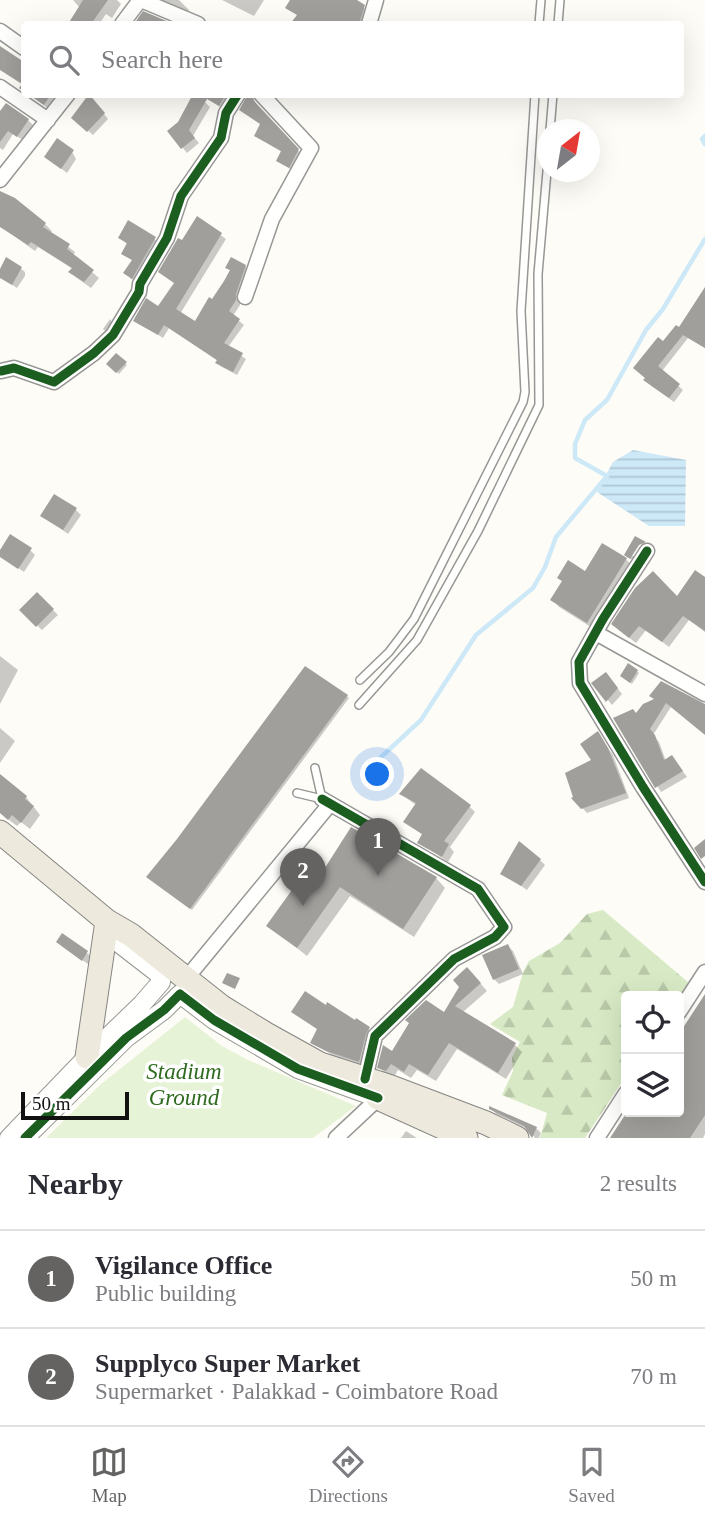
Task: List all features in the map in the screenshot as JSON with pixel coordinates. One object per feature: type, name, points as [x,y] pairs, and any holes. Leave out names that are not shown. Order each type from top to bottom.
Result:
[{"type":"main road","points":[[0,832],[107,921],[131,935],[183,987],[320,1064],[365,1079],[384,1093],[466,1138]]},
{"type":"main road","points":[[87,1057],[107,921]]},
{"type":"main road","points":[[384,1093],[486,1123],[517,1138]]},
{"type":"street","points":[[124,21],[141,0],[191,21]]},
{"type":"street","points":[[370,21],[376,0]]},
{"type":"street","points":[[0,32],[21,46]]},
{"type":"street","points":[[0,87],[48,120]]},
{"type":"street","points":[[0,180],[65,98]]},
{"type":"street","points":[[0,372],[14,368],[54,382],[94,353],[113,335],[163,247],[181,196],[221,138],[226,113],[235,98]]},
{"type":"street","points":[[245,297],[272,219],[311,148],[265,98]]},
{"type":"street","points":[[647,551],[579,662],[580,683],[705,882]]},
{"type":"street","points":[[596,633],[705,694]]},
{"type":"street","points":[[25,1138],[126,1038],[164,1010],[326,802],[478,889],[504,927],[495,937],[454,958],[375,1035],[365,1079]]},
{"type":"street","points":[[9,1138],[161,982],[160,975],[120,944],[107,921]]},
{"type":"street","points":[[684,1004],[705,972]]},
{"type":"street","points":[[183,987],[214,1020],[298,1069],[384,1093]]},
{"type":"street","points":[[336,1138],[384,1093]]},
{"type":"street","points":[[597,1138],[621,1101]]},
{"type":"lane","points":[[540,21],[541,0]]},
{"type":"lane","points":[[558,21],[560,0]]},
{"type":"lane","points":[[360,680],[394,645],[414,619],[523,402],[521,311],[534,98]]},
{"type":"lane","points":[[551,119],[553,98]]},
{"type":"lane","points":[[359,705],[417,640],[478,531],[539,405],[538,274],[546,182]]},
{"type":"lane","points":[[394,645],[405,655]]},
{"type":"lane","points":[[315,768],[326,802]]},
{"type":"lane","points":[[298,793],[326,802]]},
{"type":"green space","points":[[603,910],[689,983],[684,991],[621,991],[621,1084],[585,1138],[540,1138],[547,1113],[502,1095],[513,1071],[512,1057],[520,1042],[490,1024],[513,1007],[529,961],[560,943],[587,914]]},
{"type":"green space","name":"Stadium Ground","points":[[185,1017],[222,1046],[248,1060],[356,1106],[313,1138],[46,1138],[100,1085]]},
{"type":"water","points":[[633,450],[686,460],[685,526],[649,526],[597,492],[613,462]]},
{"type":"building","points":[[83,0],[108,0],[93,21],[70,21]]},
{"type":"building","points":[[290,0],[357,0],[365,5],[360,21],[292,21],[297,15],[285,8]]},
{"type":"building","points":[[143,11],[167,21],[136,21]]},
{"type":"building","points":[[0,46],[21,60],[21,83],[0,70]]},
{"type":"building","points":[[34,98],[48,98],[44,105]]},
{"type":"building","points":[[86,98],[92,98],[105,113],[87,132],[71,118]]},
{"type":"building","points":[[191,98],[224,98],[219,106],[207,99],[189,130],[195,138],[181,149],[167,131],[178,122]]},
{"type":"building","points":[[246,98],[253,98],[299,149],[289,168],[276,161],[281,151],[254,136],[260,124],[239,110]]},
{"type":"building","points":[[6,103],[29,119],[17,137],[8,131],[0,142],[0,111]]},
{"type":"building","points":[[57,138],[74,150],[61,169],[44,157]]},
{"type":"building","points":[[0,191],[15,198],[46,223],[43,227],[70,244],[67,249],[94,270],[84,282],[68,272],[72,268],[31,242],[28,245],[0,227]]},
{"type":"building","points":[[197,216],[222,233],[176,309],[195,321],[209,297],[212,299],[224,281],[230,270],[225,268],[231,257],[246,265],[236,300],[229,311],[240,319],[224,343],[243,353],[233,372],[215,363],[217,360],[164,325],[158,335],[133,321],[146,298],[158,306],[174,283],[158,272],[178,238],[182,240]]},
{"type":"building","points":[[128,220],[156,237],[132,279],[123,273],[132,260],[121,254],[127,243],[118,238]]},
{"type":"building","points":[[6,257],[22,267],[12,285],[0,278],[0,269]]},
{"type":"building","points":[[705,287],[705,348],[683,335],[658,366],[680,384],[669,398],[643,380],[645,378],[633,368],[658,337],[663,341],[676,325],[679,327]]},
{"type":"building","points":[[116,353],[127,362],[116,373],[106,364]]},
{"type":"building","points":[[54,494],[77,508],[63,530],[40,516]]},
{"type":"building","points":[[10,534],[32,548],[18,569],[0,557],[0,550]]},
{"type":"building","points":[[635,536],[646,542],[639,545],[630,559],[624,555]]},
{"type":"building","points":[[602,543],[627,558],[587,623],[550,600],[562,581],[557,578],[568,560],[585,571]]},
{"type":"building","points":[[695,570],[705,577],[705,631],[683,616],[662,642],[639,626],[629,638],[611,624],[635,588],[653,571],[677,596]]},
{"type":"building","points":[[37,592],[54,609],[36,627],[19,610]]},
{"type":"building","points":[[628,663],[638,670],[630,683],[620,676]]},
{"type":"building","points":[[305,666],[348,695],[190,909],[146,877]]},
{"type":"building","points":[[606,672],[618,688],[606,702],[591,683]]},
{"type":"building","points":[[661,681],[705,704],[705,735],[666,703],[650,729],[664,760],[672,755],[683,771],[655,788],[613,718],[633,709],[636,713],[643,704],[654,699],[649,696]]},
{"type":"building","points":[[598,731],[608,748],[626,793],[581,809],[571,798],[573,797],[565,773],[591,760],[580,744]]},
{"type":"building","points":[[421,768],[471,805],[444,841],[449,844],[442,857],[417,843],[422,834],[403,822],[416,803],[399,794]]},
{"type":"building","points":[[0,774],[27,796],[25,799],[34,806],[21,823],[12,815],[8,820],[0,813]]},
{"type":"building","points":[[351,827],[437,877],[403,929],[340,887],[297,948],[266,926],[302,876],[314,885]]},
{"type":"building","points":[[705,839],[705,856],[701,859],[694,848]]},
{"type":"building","points":[[519,841],[541,859],[521,886],[500,874]]},
{"type":"building","points":[[62,933],[88,951],[82,961],[56,942]]},
{"type":"building","points":[[508,944],[519,969],[493,980],[482,955]]},
{"type":"building","points":[[467,967],[481,983],[455,1006],[516,1043],[498,1073],[449,1043],[428,1075],[409,1064],[404,1072],[391,1064],[386,1071],[377,1068],[383,1045],[392,1051],[409,1023],[405,1020],[426,1000],[444,1012],[459,987],[453,980]]},
{"type":"building","points":[[227,973],[240,978],[235,989],[222,983]]},
{"type":"building","points":[[305,991],[370,1027],[359,1062],[310,1043],[317,1029],[291,1012]]},
{"type":"building","points":[[705,994],[705,1115],[690,1138],[610,1138],[624,1117],[684,1117],[684,1026]]},
{"type":"building","points":[[489,1106],[537,1127],[532,1138],[524,1126],[489,1109]]},
{"type":"waterway","points":[[705,136],[702,139],[705,144]]},
{"type":"waterway","points":[[366,771],[421,720],[476,635],[533,588],[545,567],[556,537],[607,476],[575,458],[575,444],[585,420],[607,400],[646,330],[663,309],[705,239]]},
{"type":"cycle path","points":[[1,371],[14,368],[54,382],[94,353],[113,335],[167,238],[181,196],[221,138],[226,113],[235,98]]},
{"type":"cycle path","points":[[647,551],[579,662],[580,683],[705,882]]},
{"type":"cycle path","points":[[322,799],[478,889],[504,927],[495,937],[454,959],[375,1036],[365,1079]]},
{"type":"cycle path","points":[[25,1138],[126,1038],[164,1010],[180,994],[214,1020],[298,1069],[378,1098]]},
{"type":"place","name":"Vigilance Office","points":[[378,876]]},
{"type":"place","name":"Supplyco Super Market","points":[[303,906]]}]
